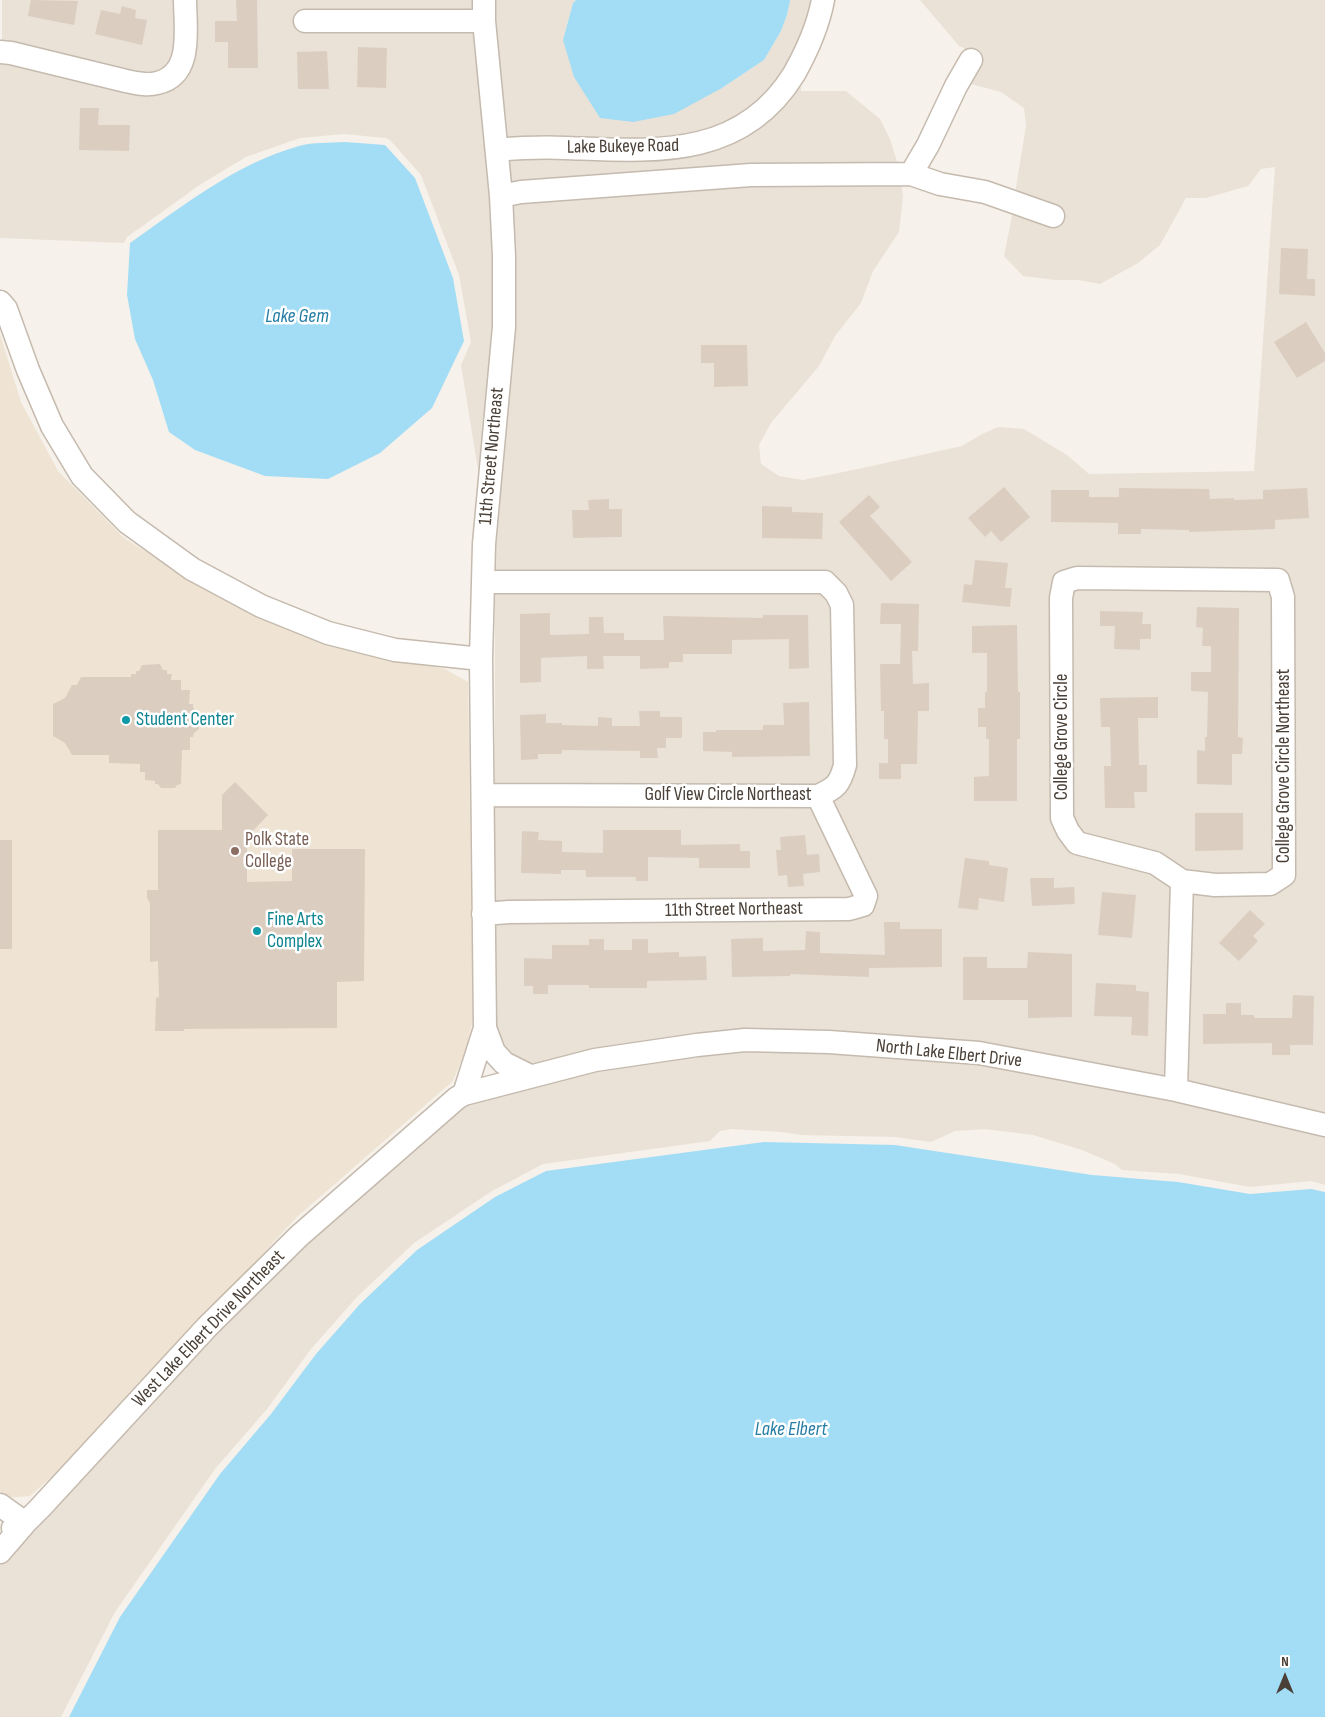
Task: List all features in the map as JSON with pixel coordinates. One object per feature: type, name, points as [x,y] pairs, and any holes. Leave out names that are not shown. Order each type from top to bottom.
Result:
[{"type":"street","points":[[0,52],[126,81],[156,84],[173,76],[182,62],[185,51],[185,0]]},
{"type":"street","name":"Lake Bukeye Road","points":[[497,150],[524,148],[669,149],[694,145],[741,127],[755,118],[773,102],[787,84],[813,36],[823,0]]},
{"type":"street","points":[[305,22],[484,10]]},
{"type":"street","name":"11th Street Northeast","points":[[464,1094],[485,1028],[484,795],[481,658],[484,544],[504,327],[504,256],[501,196],[484,10]]},
{"type":"street","points":[[911,174],[928,145],[956,86],[971,60]]},
{"type":"street","points":[[501,196],[521,192],[752,175],[911,174],[940,184],[985,192],[1053,216]]},
{"type":"street","points":[[0,302],[6,309],[28,370],[52,426],[82,476],[127,522],[192,570],[261,606],[328,632],[395,650],[481,658]]},
{"type":"street","name":"College Grove Circle","points":[[1131,578],[1078,578],[1064,582],[1061,598],[1062,818],[1068,831],[1077,843],[1155,863],[1182,881]]},
{"type":"street","name":"College Grove Circle Northeast","points":[[1131,578],[1278,580],[1283,598],[1284,875],[1270,884],[1215,885],[1182,881]]},
{"type":"street","name":"Golf View Circle Northeast","points":[[484,582],[825,582],[836,593],[842,604],[845,764],[841,778],[833,789],[818,796],[484,795]]},
{"type":"street","name":"11th Street Northeast","points":[[484,914],[849,909],[863,905],[866,896],[818,796]]},
{"type":"street","points":[[1176,1090],[1182,881]]},
{"type":"street","points":[[485,1028],[494,1052],[499,1058],[504,1063],[530,1076]]},
{"type":"street","name":"North Lake Elbert Drive","points":[[464,1094],[595,1060],[697,1045],[745,1040],[829,1042],[979,1053],[1176,1090],[1325,1125]]},
{"type":"street","name":"West Lake Elbert Drive Northeast","points":[[0,1552],[207,1327],[298,1236],[457,1098],[464,1094]]},
{"type":"street","points":[[0,1504],[25,1523],[0,1534]]},
{"type":"shaded area","points":[[2,0],[177,0],[177,49],[164,71],[145,75],[2,43]]},
{"type":"shaded area","points":[[193,0],[476,0],[476,12],[298,13],[297,30],[477,30],[493,197],[496,327],[481,488],[461,365],[471,342],[459,275],[421,175],[390,140],[344,134],[300,138],[246,157],[201,184],[127,237],[124,243],[0,238],[0,61],[171,87]]},
{"type":"shaded area","points":[[492,0],[576,0],[573,3],[563,40],[722,88],[764,60],[781,31],[790,0],[815,0],[806,33],[781,79],[750,111],[717,129],[668,140],[504,141]]},
{"type":"shaded area","points":[[920,0],[1325,0],[1325,1116],[1184,1083],[1189,891],[1274,891],[1286,577],[1062,574],[1054,817],[1152,871],[1173,885],[1169,1080],[830,1033],[531,1067],[509,1056],[494,1028],[494,922],[865,913],[829,800],[836,798],[843,588],[495,573],[492,552],[509,203],[752,184],[901,182],[903,196],[899,232],[873,271],[861,303],[835,336],[819,366],[771,423],[759,445],[761,464],[779,476],[803,480],[962,446],[998,427],[1024,429],[1067,455],[1089,474],[1254,471],[1275,167],[1261,169],[1248,186],[1206,198],[1186,198],[1160,245],[1138,263],[1100,284],[1079,280],[1055,280],[1023,276],[1004,256],[1013,211],[1058,227],[1062,210],[1015,193],[1026,126],[1024,108],[1001,92],[967,83],[982,58],[969,48],[963,58],[964,48],[959,46]]},
{"type":"shaded area","points":[[801,79],[801,91],[846,91],[880,119],[890,139],[898,165],[508,185],[505,158],[669,158]]},
{"type":"shaded area","name":"Polk State College","points":[[0,334],[21,402],[58,471],[124,538],[230,603],[324,644],[445,669],[468,682],[473,1019],[467,1046],[453,1081],[297,1217],[68,1462],[30,1496],[5,1498],[0,1491]]},
{"type":"shaded area","points":[[1272,588],[1276,870],[1268,875],[1215,877],[1190,873],[1081,835],[1070,815],[1071,589]]},
{"type":"shaded area","points":[[495,590],[822,590],[834,607],[834,774],[816,787],[495,786]]},
{"type":"shaded area","points":[[494,804],[813,805],[857,896],[848,901],[494,904]]},
{"type":"shaded area","points":[[745,1049],[829,1051],[978,1062],[1168,1097],[1325,1134],[1325,1185],[1311,1181],[1250,1187],[1179,1174],[1122,1170],[1115,1164],[1082,1150],[1033,1135],[985,1129],[955,1131],[931,1142],[895,1137],[801,1135],[731,1129],[720,1131],[710,1141],[543,1164],[492,1191],[414,1243],[356,1298],[311,1349],[267,1409],[215,1469],[115,1612],[61,1717],[0,1717],[0,1565],[26,1534],[213,1333],[303,1243],[466,1104],[469,1105],[470,1101],[529,1086],[534,1088],[535,1084],[569,1075]]},
{"type":"water","points":[[576,0],[790,1],[781,31],[764,60],[722,88],[674,114],[633,122],[600,118],[574,77],[563,40],[573,3]]},
{"type":"water","name":"Lake Gem","points":[[345,142],[385,145],[415,178],[453,278],[464,341],[432,408],[380,453],[328,479],[265,476],[195,450],[169,432],[153,380],[135,339],[127,295],[130,243],[210,187],[253,164],[299,146],[316,143]]},
{"type":"water","name":"Lake Elbert","points":[[764,1142],[895,1145],[1092,1175],[1178,1182],[1250,1194],[1311,1189],[1325,1192],[1325,1717],[69,1717],[120,1617],[220,1474],[271,1414],[316,1354],[360,1304],[417,1250],[495,1197],[546,1171]]},
{"type":"building","points":[[31,0],[78,1],[74,25],[28,16]]},
{"type":"building","points":[[236,0],[257,0],[258,68],[228,68],[228,42],[215,42],[215,21],[237,21]]},
{"type":"building","points":[[122,6],[136,10],[135,18],[147,20],[142,45],[95,34],[101,10],[120,14]]},
{"type":"building","points":[[358,47],[387,48],[386,88],[357,87]]},
{"type":"building","points":[[327,51],[329,89],[298,89],[297,52]]},
{"type":"building","points":[[80,108],[99,108],[98,125],[130,125],[129,151],[79,150]]},
{"type":"building","points":[[1281,248],[1308,249],[1307,279],[1315,279],[1315,296],[1279,294]]},
{"type":"building","points":[[1306,322],[1325,353],[1325,361],[1297,378],[1274,342]]},
{"type":"building","points":[[701,345],[747,345],[748,386],[714,387],[714,363],[701,363]]},
{"type":"building","points":[[1004,487],[1030,517],[1001,542],[991,531],[985,537],[968,518]]},
{"type":"building","points":[[1119,488],[1209,489],[1210,499],[1234,498],[1234,500],[1263,499],[1263,490],[1307,488],[1309,518],[1275,520],[1275,529],[1189,532],[1189,530],[1141,529],[1141,534],[1118,534],[1118,523],[1051,522],[1051,490],[1089,490],[1089,497],[1119,497]]},
{"type":"building","points":[[869,495],[880,507],[870,516],[912,562],[891,581],[839,522]]},
{"type":"building","points":[[609,499],[609,509],[622,509],[622,537],[573,538],[572,510],[589,510],[588,500]]},
{"type":"building","points":[[762,506],[792,507],[792,512],[823,513],[822,539],[762,538]]},
{"type":"building","points":[[975,560],[1008,563],[1005,588],[1012,588],[1010,607],[962,602],[964,584],[972,585]]},
{"type":"building","points":[[881,603],[919,604],[918,651],[912,651],[913,684],[929,683],[929,711],[918,711],[917,764],[901,764],[901,779],[879,779],[879,763],[888,763],[888,739],[884,739],[884,711],[881,711],[880,664],[900,664],[901,624],[880,624]]},
{"type":"building","points":[[1197,607],[1239,608],[1238,737],[1243,738],[1242,754],[1232,754],[1232,785],[1197,784],[1197,750],[1205,751],[1205,737],[1207,737],[1208,692],[1191,691],[1191,672],[1211,672],[1211,646],[1202,646],[1203,628],[1196,627]]},
{"type":"building","points":[[1100,611],[1143,612],[1142,624],[1151,624],[1151,639],[1140,639],[1140,650],[1114,649],[1115,626],[1100,626]]},
{"type":"building","points":[[550,613],[550,635],[589,634],[589,617],[603,617],[604,633],[624,633],[624,640],[664,640],[663,616],[763,618],[763,615],[808,615],[809,668],[789,669],[789,639],[732,640],[732,654],[683,654],[683,662],[669,662],[669,668],[640,669],[640,656],[603,656],[604,669],[587,669],[587,656],[541,658],[541,682],[520,683],[520,614]]},
{"type":"building","points":[[1017,625],[1020,739],[1017,739],[1017,801],[974,801],[974,777],[989,776],[989,739],[986,739],[986,727],[978,727],[978,708],[985,708],[985,692],[987,692],[987,653],[972,653],[972,626]]},
{"type":"building","name":"Student Center","points":[[160,664],[163,670],[167,670],[167,674],[172,674],[171,680],[181,680],[181,690],[190,690],[189,704],[193,704],[193,708],[199,711],[199,729],[194,733],[193,737],[190,737],[190,750],[182,750],[181,784],[175,788],[161,788],[158,784],[155,784],[155,781],[145,780],[145,772],[140,772],[140,764],[109,763],[109,755],[72,755],[65,743],[53,736],[53,704],[65,698],[72,685],[77,685],[81,677],[131,677],[131,674],[136,674],[136,671],[139,671],[142,665]]},
{"type":"building","points":[[1158,697],[1158,718],[1138,718],[1139,765],[1147,765],[1147,792],[1134,792],[1135,808],[1105,808],[1104,766],[1111,766],[1110,727],[1101,727],[1100,698]]},
{"type":"building","points":[[809,702],[810,756],[732,757],[732,752],[703,751],[703,732],[716,732],[716,730],[763,730],[763,725],[784,725],[783,703]]},
{"type":"building","points":[[639,711],[660,711],[660,717],[682,717],[682,738],[666,738],[666,748],[657,748],[658,758],[640,758],[640,751],[562,750],[562,754],[538,754],[538,759],[521,760],[520,715],[546,714],[546,723],[562,723],[562,725],[598,726],[598,717],[612,718],[612,726],[640,726]]},
{"type":"building","name":"Fine Arts Complex","points":[[235,782],[268,815],[247,837],[247,882],[292,881],[292,849],[365,849],[364,981],[337,982],[337,1028],[184,1029],[184,1031],[155,1031],[156,998],[159,997],[158,961],[150,962],[150,903],[147,898],[147,890],[158,890],[158,830],[222,830],[222,795]]},
{"type":"building","points":[[1195,813],[1243,813],[1243,850],[1195,851]]},
{"type":"building","points":[[603,830],[681,830],[681,845],[740,844],[740,851],[750,851],[750,868],[699,868],[699,858],[648,857],[648,881],[636,881],[636,877],[586,877],[586,870],[561,870],[561,874],[521,873],[522,831],[539,832],[538,840],[562,841],[562,852],[603,853]]},
{"type":"building","points":[[805,835],[807,855],[819,854],[820,872],[803,874],[804,886],[788,887],[787,875],[778,876],[776,850],[781,850],[780,837]]},
{"type":"building","points":[[0,840],[12,840],[12,949],[0,949]]},
{"type":"building","points":[[965,858],[989,861],[989,865],[1008,868],[1004,902],[979,898],[978,910],[958,908]]},
{"type":"building","points":[[1030,878],[1054,878],[1054,888],[1074,887],[1075,904],[1032,906]]},
{"type":"building","points":[[1102,892],[1136,895],[1132,938],[1098,935]]},
{"type":"building","points":[[1250,910],[1265,924],[1253,936],[1258,941],[1239,961],[1219,943]]},
{"type":"building","points":[[884,922],[900,922],[900,929],[942,929],[942,967],[869,968],[869,977],[790,974],[790,976],[732,977],[731,939],[763,938],[763,951],[805,950],[806,931],[820,932],[820,953],[885,955]]},
{"type":"building","points":[[589,939],[604,939],[604,950],[632,950],[632,939],[648,939],[648,953],[679,952],[679,957],[706,956],[707,980],[647,981],[647,988],[589,988],[589,985],[548,985],[548,994],[533,994],[533,986],[524,986],[524,958],[552,959],[552,945],[589,945]]},
{"type":"building","points":[[1028,952],[1072,954],[1072,1017],[1028,1018],[1028,1000],[963,1000],[963,957],[987,957],[987,968],[1027,968]]},
{"type":"building","points":[[1096,983],[1136,985],[1136,991],[1149,992],[1148,1036],[1131,1035],[1132,1017],[1094,1016]]},
{"type":"building","points":[[1293,995],[1314,996],[1313,1045],[1290,1045],[1290,1055],[1272,1055],[1272,1043],[1203,1044],[1203,1014],[1226,1014],[1226,1003],[1241,1003],[1241,1015],[1254,1015],[1254,1018],[1292,1018]]},
{"type":"place","name":"Student Center","points":[[126,720]]},
{"type":"place","name":"Polk State College","points":[[235,851]]},
{"type":"place","name":"Fine Arts Complex","points":[[257,931]]}]
